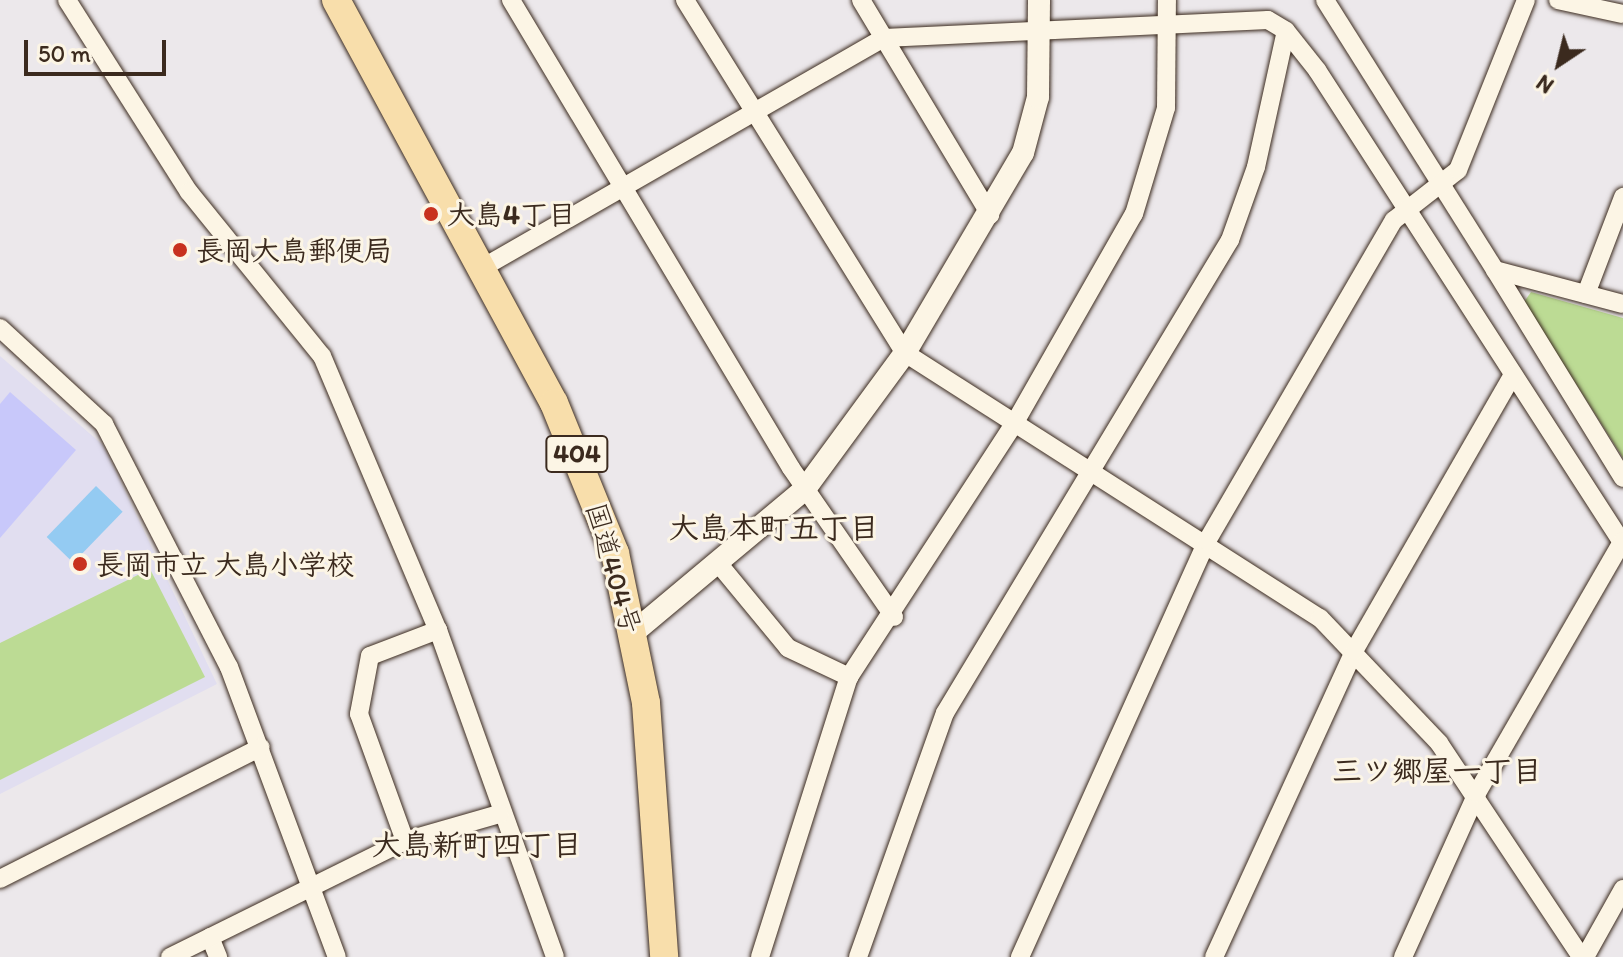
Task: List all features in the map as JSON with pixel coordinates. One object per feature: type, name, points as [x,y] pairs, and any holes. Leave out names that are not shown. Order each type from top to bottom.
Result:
[{"type":"highway","name":"国道404号","points":[[337,0],[482,268],[588,478],[634,632],[664,957]]},
{"type":"street","points":[[67,0],[189,192],[322,356],[438,630],[499,814],[555,957]]},
{"type":"street","points":[[511,0],[620,187],[805,489],[894,617]]},
{"type":"street","points":[[685,0],[905,353],[1094,475],[1276,585],[1354,651],[1477,793],[1583,957],[1623,889]]},
{"type":"street","points":[[861,0],[990,215]]},
{"type":"street","points":[[634,632],[805,489],[905,353],[990,215],[1031,125],[1042,28],[1039,0]]},
{"type":"street","points":[[760,957],[849,677],[894,617],[1014,424],[1134,214],[1166,108],[1171,23],[1167,0]]},
{"type":"street","points":[[1325,0],[1623,478]]},
{"type":"street","points":[[1020,957],[1207,541],[1407,208],[1443,185],[1467,151],[1526,0]]},
{"type":"street","points":[[1558,0],[1623,14]]},
{"type":"street","points":[[482,268],[884,38],[1042,28],[1268,20],[1286,31],[1407,208],[1622,543],[1477,793],[1403,957]]},
{"type":"street","points":[[858,957],[945,713],[1094,475],[1230,240],[1256,167],[1286,31]]},
{"type":"street","points":[[1586,294],[1623,197]]},
{"type":"street","points":[[1495,270],[1623,304]]},
{"type":"street","points":[[0,328],[104,424],[229,667],[337,957]]},
{"type":"street","points":[[1214,957],[1354,651],[1513,374]]},
{"type":"street","points":[[718,563],[788,648],[849,677]]},
{"type":"street","points":[[405,841],[359,714],[370,656],[438,630]]},
{"type":"street","points":[[0,879],[261,747]]},
{"type":"street","points":[[170,957],[405,841],[499,814]]},
{"type":"street","points":[[210,937],[218,957]]},
{"type":"shaded area","name":"長岡市立 大島小学校","points":[[0,356],[103,445],[217,684],[0,794]]},
{"type":"green space","points":[[1531,292],[1623,318],[1623,458],[1524,302]]},
{"type":"green space","points":[[150,569],[205,677],[0,780],[0,643]]},
{"type":"water","points":[[96,486],[123,512],[73,563],[47,537]]},
{"type":"building","points":[[10,392],[76,450],[0,538],[0,404]]},
{"type":"place","name":"大島4丁目","points":[[431,214]]},
{"type":"place","name":"長岡大島郵便局","points":[[180,250]]},
{"type":"place","name":"長岡市立 大島小学校","points":[[80,564]]},
{"type":"district","name":"大島本町五丁目","points":[[774,528]]},
{"type":"district","name":"三ツ郷屋一丁目","points":[[1437,771]]},
{"type":"district","name":"大島新町四丁目","points":[[477,845]]}]
